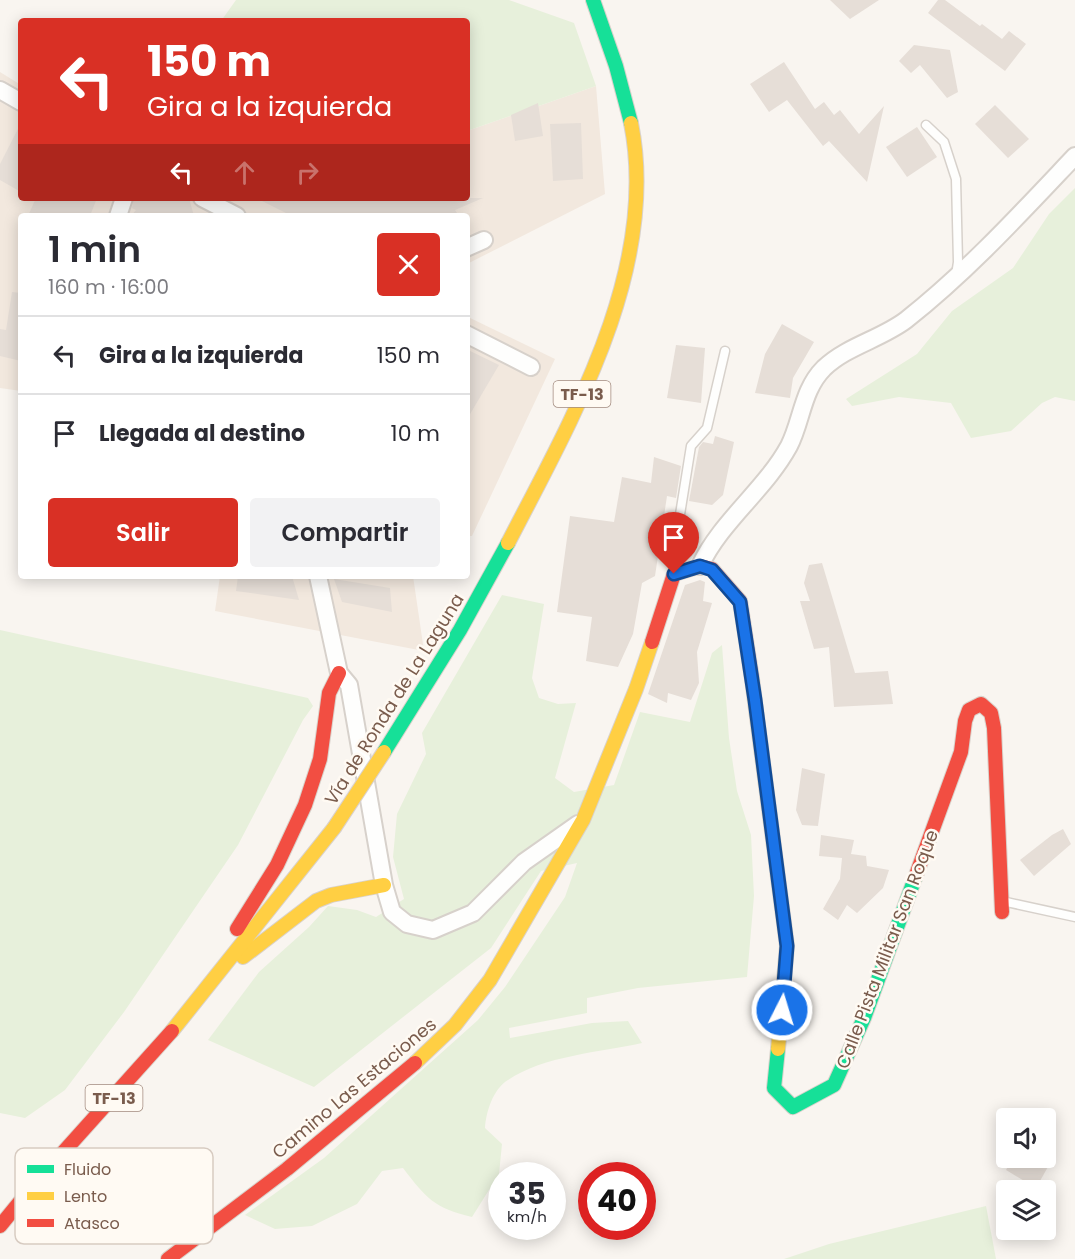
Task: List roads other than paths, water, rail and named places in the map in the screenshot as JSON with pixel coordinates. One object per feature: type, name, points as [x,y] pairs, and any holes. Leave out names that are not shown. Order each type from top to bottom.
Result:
[{"type":"street","name":"Vía de Ronda de La Laguna","points":[[66,1148],[133,1077],[225,968],[334,828],[484,590],[554,456],[602,349],[622,286],[634,232],[637,178],[632,129],[617,68],[593,0]]},
{"type":"street","points":[[0,90],[18,100]]},
{"type":"street","points":[[319,579],[339,673],[349,685],[384,885],[392,912],[407,924],[433,930],[473,913],[524,862],[584,820],[636,689],[674,574],[700,566],[711,544],[743,507],[788,448],[804,399],[824,369],[865,341],[903,322],[956,279],[1075,156]]},
{"type":"street","points":[[209,206],[229,213]]},
{"type":"street","points":[[470,246],[484,240]]},
{"type":"street","points":[[470,336],[531,367]]},
{"type":"street","name":"Calle Pista Militar San Roque","points":[[700,566],[712,570],[740,602],[755,700],[787,946],[774,1088],[793,1107],[834,1085],[864,1018],[902,917],[961,752],[965,721],[969,710],[981,704],[991,712],[994,728],[1002,907]]},
{"type":"street","points":[[225,968],[234,934],[277,865],[306,805],[320,759],[329,693],[339,673]]},
{"type":"street","name":"Camino Las Estaciones","points":[[213,1225],[296,1162],[401,1076],[455,1025],[490,980],[584,820]]},
{"type":"street","points":[[225,968],[264,944],[298,912],[319,899],[384,885]]},
{"type":"street","name":"Vía de Ronda de La Laguna","points":[[0,1226],[15,1206]]},
{"type":"street","name":"Camino Las Estaciones","points":[[168,1259],[188,1244]]},
{"type":"lane","points":[[926,125],[944,142],[956,179],[958,262],[956,279]]},
{"type":"lane","points":[[674,574],[673,558],[691,446],[707,428],[725,351]]},
{"type":"lane","points":[[1002,907],[1075,917]]}]
